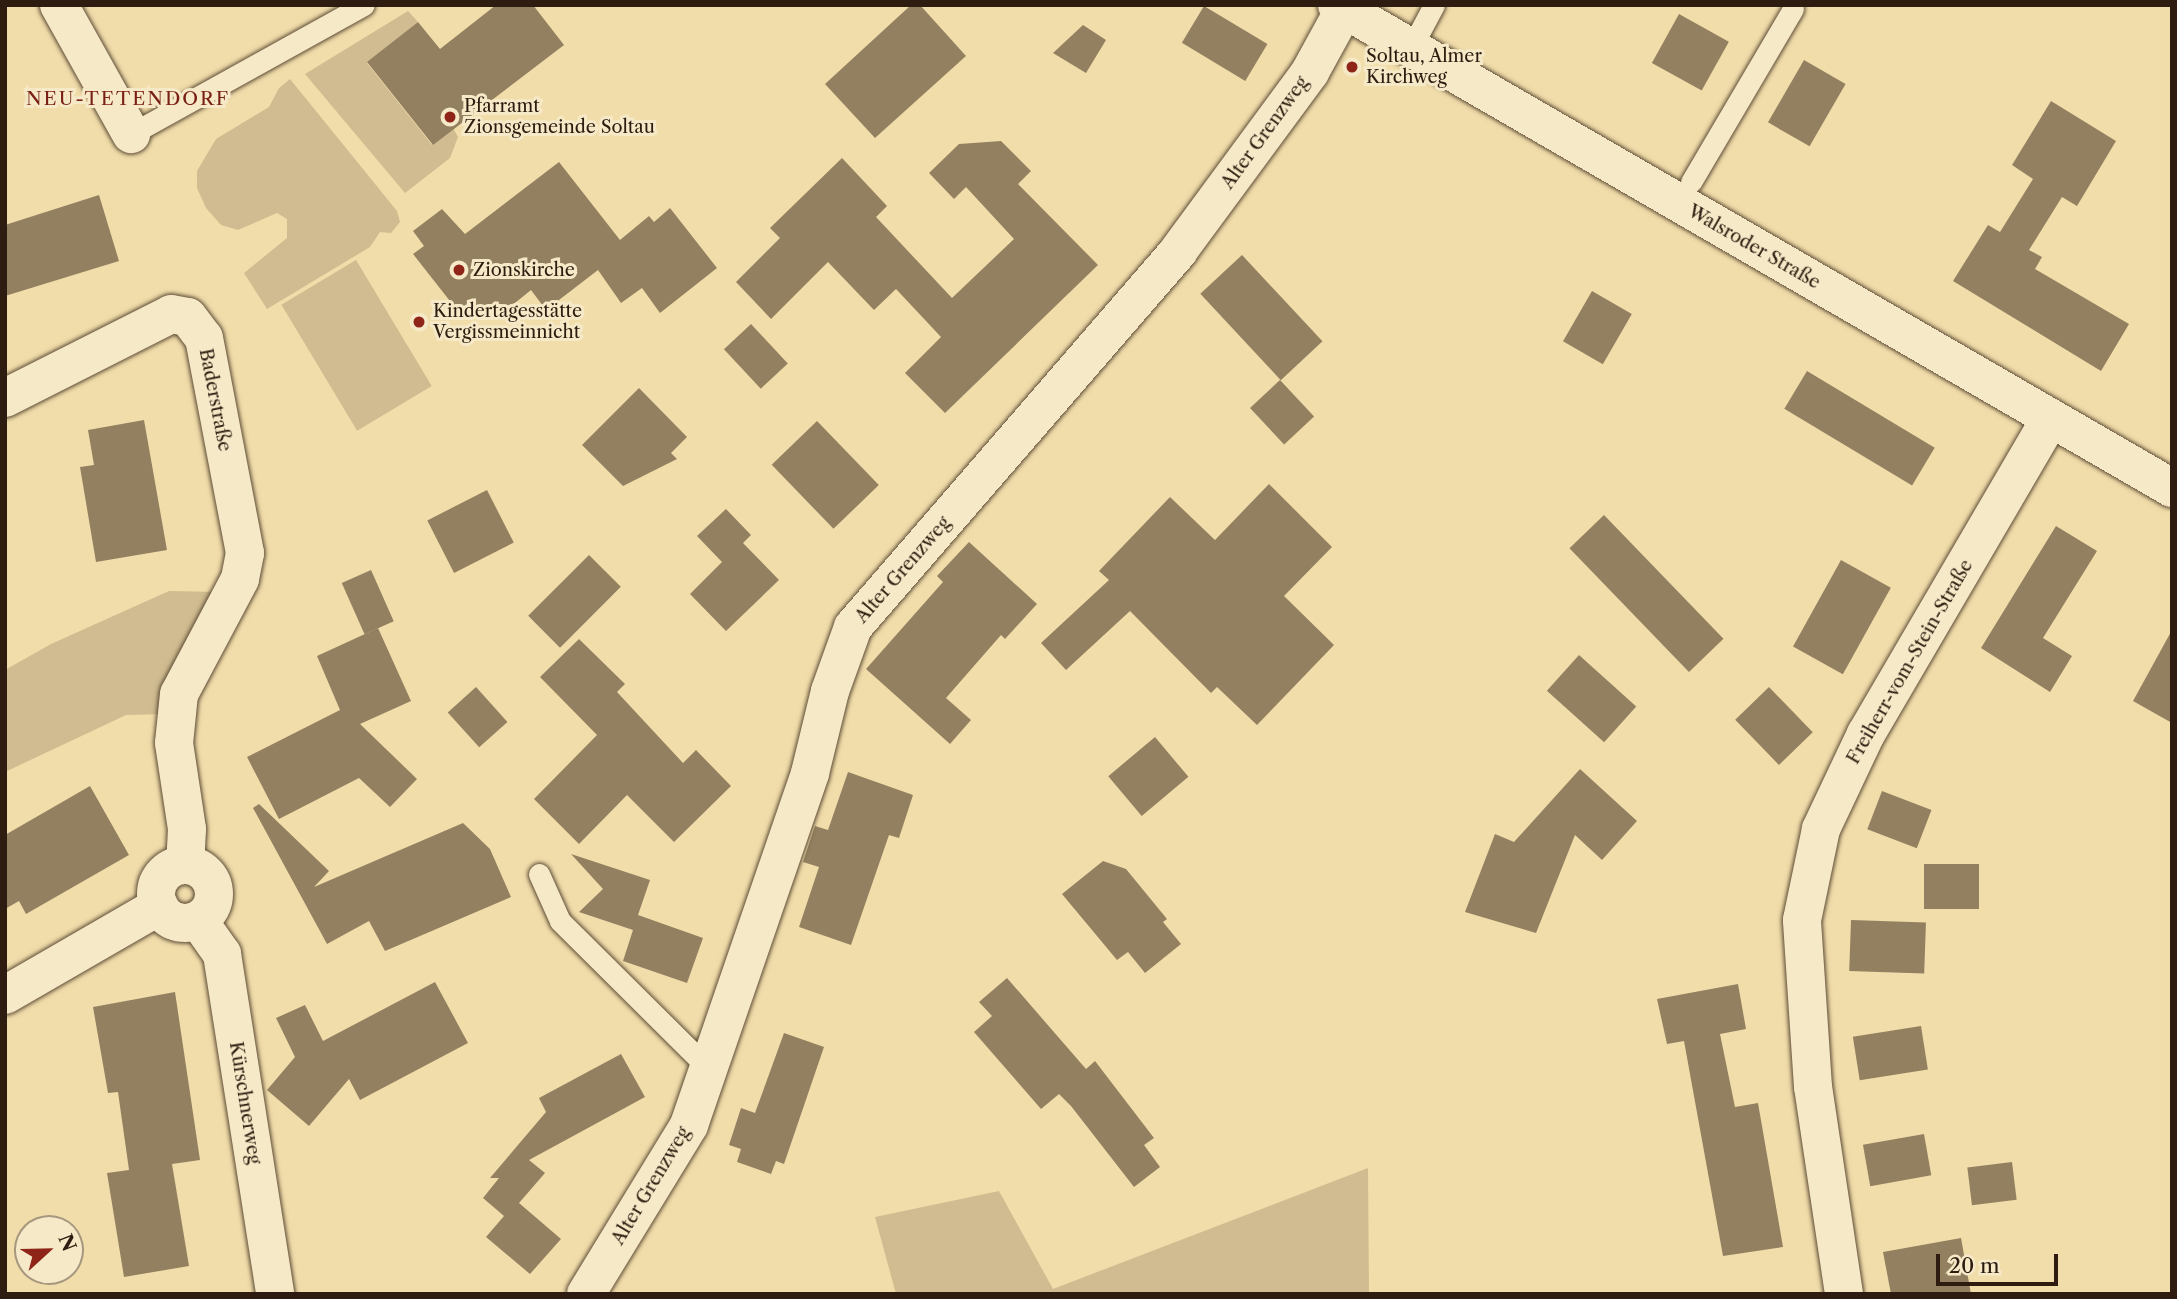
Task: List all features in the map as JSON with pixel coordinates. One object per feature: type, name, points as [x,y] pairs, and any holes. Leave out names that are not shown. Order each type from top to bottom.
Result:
[{"type":"street","points":[[59,5],[131,134]]},
{"type":"street","name":"Walsroder Straße","points":[[1342,7],[2172,488]]},
{"type":"street","name":"Alter Grenzweg","points":[[586,1294],[689,1125],[810,773],[830,691],[853,627],[1179,250],[1310,72],[1342,7]]},
{"type":"street","name":"Baderstraße","points":[[5,398],[154,319],[171,314],[188,317],[204,338],[245,553],[240,579],[179,694],[174,743],[187,829],[186,864]]},
{"type":"street","name":"Freiherr-vom-Stein-Straße","points":[[1844,1294],[1813,1087],[1801,920],[1821,829],[1866,734],[2052,418]]},
{"type":"street","points":[[186,864],[207,874],[215,892],[209,910],[198,920],[176,921],[159,906],[158,882],[171,867],[186,864]]},
{"type":"street","points":[[5,995],[159,906]]},
{"type":"street","name":"Kürschnerweg","points":[[198,920],[222,954],[275,1294]]},
{"type":"lane","points":[[131,134],[364,5]]},
{"type":"lane","points":[[1411,48],[1433,5]]},
{"type":"lane","points":[[1691,181],[1793,9]]},
{"type":"lane","points":[[538,874],[560,921],[708,1068]]},
{"type":"shaded area","points":[[408,11],[418,22],[367,63],[432,145],[453,128],[458,137],[450,158],[405,193],[305,74]]},
{"type":"shaded area","points":[[290,79],[397,211],[400,222],[391,233],[380,232],[370,247],[267,309],[244,273],[287,238],[287,219],[277,213],[238,230],[221,225],[206,208],[197,188],[197,171],[216,139],[269,107],[279,88]]},
{"type":"shaded area","points":[[356,260],[432,386],[357,431],[281,305]]},
{"type":"shaded area","points":[[169,591],[222,592],[166,714],[126,715],[5,772],[5,670],[51,644]]},
{"type":"shaded area","points":[[1368,1168],[1369,1294],[896,1294],[875,1217],[999,1191],[1053,1289]]},
{"type":"building","points":[[496,5],[533,5],[564,45],[433,145],[367,62],[418,22],[440,49]]},
{"type":"building","points":[[911,5],[920,5],[966,56],[875,138],[825,84]]},
{"type":"building","points":[[1204,6],[1267,44],[1245,81],[1182,43]]},
{"type":"building","points":[[1679,14],[1729,42],[1702,91],[1652,63]]},
{"type":"building","points":[[1083,25],[1106,40],[1086,73],[1053,53]]},
{"type":"building","points":[[1804,60],[1846,84],[1810,146],[1768,122]]},
{"type":"building","points":[[2051,101],[2116,141],[2077,206],[2062,197],[2029,250],[2042,257],[2035,269],[2129,324],[2101,371],[1953,281],[1988,225],[2000,232],[2033,179],[2012,165]]},
{"type":"building","points":[[1001,141],[1031,171],[1018,184],[1098,265],[945,413],[905,373],[941,337],[896,289],[874,310],[828,262],[771,319],[736,282],[780,238],[770,228],[842,158],[887,206],[876,217],[952,298],[1014,239],[966,187],[954,199],[929,173],[959,144]]},
{"type":"building","points":[[559,162],[620,240],[649,216],[654,222],[670,208],[717,268],[660,313],[642,288],[621,303],[598,270],[546,310],[531,290],[515,303],[478,315],[457,310],[413,254],[424,246],[413,231],[442,209],[465,234]]},
{"type":"building","points":[[99,195],[119,261],[5,296],[5,225]]},
{"type":"building","points":[[1242,255],[1322,341],[1281,380],[1200,294]]},
{"type":"building","points":[[1592,291],[1632,314],[1603,364],[1563,341]]},
{"type":"building","points":[[751,324],[788,363],[761,389],[724,349]]},
{"type":"building","points":[[1807,371],[1935,448],[1912,485],[1784,409]]},
{"type":"building","points":[[1280,380],[1314,417],[1284,445],[1250,408]]},
{"type":"building","points":[[639,388],[687,437],[671,453],[677,459],[623,486],[582,445]]},
{"type":"building","points":[[144,420],[167,550],[96,562],[80,467],[94,465],[88,430]]},
{"type":"building","points":[[817,421],[879,485],[834,529],[772,465]]},
{"type":"building","points":[[1269,484],[1332,547],[1284,596],[1334,645],[1257,725],[1217,687],[1211,693],[1130,611],[1066,670],[1041,643],[1109,580],[1099,571],[1170,497],[1215,540]]},
{"type":"building","points":[[487,490],[514,543],[454,573],[427,520]]},
{"type":"building","points":[[726,509],[751,535],[743,543],[779,580],[726,631],[690,594],[722,562],[697,536]]},
{"type":"building","points":[[1604,515],[1723,639],[1689,672],[1569,548]]},
{"type":"building","points":[[2056,526],[2097,551],[2043,638],[2072,656],[2050,692],[1981,648]]},
{"type":"building","points":[[969,542],[1037,604],[1005,639],[1001,635],[946,698],[971,720],[950,744],[866,669],[943,582],[937,576]]},
{"type":"building","points":[[589,555],[621,587],[560,648],[528,616]]},
{"type":"building","points":[[1841,560],[1891,588],[1843,674],[1793,647]]},
{"type":"building","points":[[371,570],[394,621],[365,634],[342,583]]},
{"type":"building","points":[[378,628],[411,701],[360,724],[417,779],[390,807],[359,778],[279,819],[247,757],[340,710],[317,656]]},
{"type":"building","points":[[2172,630],[2172,723],[2133,701]]},
{"type":"building","points":[[579,639],[625,684],[617,692],[683,763],[696,750],[731,786],[674,842],[627,795],[579,844],[534,799],[597,735],[540,677]]},
{"type":"building","points":[[1579,655],[1636,707],[1604,742],[1547,691]]},
{"type":"building","points":[[476,687],[507,722],[479,747],[448,712]]},
{"type":"building","points":[[1769,687],[1813,732],[1779,765],[1735,720]]},
{"type":"building","points":[[1155,737],[1188,777],[1142,816],[1108,776]]},
{"type":"building","points":[[1580,769],[1637,821],[1602,860],[1575,835],[1536,933],[1465,912],[1495,834],[1514,842]]},
{"type":"building","points":[[848,772],[913,795],[899,838],[889,835],[851,945],[799,927],[819,867],[803,862],[815,826],[828,830]]},
{"type":"building","points":[[90,786],[129,855],[26,914],[19,901],[5,909],[5,835]]},
{"type":"building","points":[[1882,791],[1931,810],[1917,848],[1867,829]]},
{"type":"building","points":[[259,804],[329,871],[314,887],[463,823],[490,849],[511,897],[385,951],[369,921],[327,944],[253,808]]},
{"type":"building","points":[[571,854],[650,880],[638,915],[703,938],[687,983],[623,961],[633,930],[579,912],[603,889]]},
{"type":"building","points":[[1103,861],[1126,869],[1167,919],[1163,922],[1181,944],[1145,973],[1128,952],[1117,960],[1062,894]]},
{"type":"building","points":[[1924,864],[1979,864],[1979,909],[1924,909]]},
{"type":"building","points":[[1851,920],[1926,923],[1924,974],[1849,971]]},
{"type":"building","points":[[1007,978],[1086,1069],[1095,1061],[1154,1138],[1144,1145],[1160,1167],[1134,1187],[1059,1094],[1041,1109],[974,1032],[992,1016],[979,1002]]},
{"type":"building","points":[[435,982],[468,1043],[360,1100],[349,1079],[309,1126],[267,1090],[295,1057],[276,1018],[305,1005],[323,1041]]},
{"type":"building","points":[[1738,984],[1746,1029],[1720,1034],[1735,1107],[1758,1103],[1783,1247],[1723,1256],[1684,1041],[1667,1044],[1657,999]]},
{"type":"building","points":[[175,992],[200,1160],[172,1164],[189,1266],[124,1277],[107,1173],[129,1170],[118,1092],[108,1093],[93,1007]]},
{"type":"building","points":[[1921,1026],[1928,1069],[1860,1080],[1853,1037]]},
{"type":"building","points":[[784,1033],[824,1047],[784,1164],[776,1161],[771,1174],[737,1162],[741,1149],[729,1145],[741,1108],[755,1113]]},
{"type":"building","points":[[621,1054],[645,1097],[529,1160],[545,1173],[519,1203],[561,1239],[530,1274],[486,1237],[504,1216],[483,1198],[499,1178],[490,1178],[546,1112],[539,1098]]},
{"type":"building","points":[[1924,1134],[1931,1175],[1870,1186],[1863,1145]]},
{"type":"building","points":[[2012,1162],[2017,1200],[1972,1205],[1967,1167]]},
{"type":"building","points":[[1961,1238],[1971,1294],[1891,1294],[1883,1252]]},
{"type":"place","name":"Soltau, Almer Kirchweg","points":[[1352,67]]},
{"type":"place","name":"Pfarramt Zionsgemeinde Soltau","points":[[450,117]]},
{"type":"place","name":"Zionskirche","points":[[459,270]]},
{"type":"place","name":"Kindertagesstätte Vergissmeinnicht","points":[[419,322]]},
{"type":"district","name":"NEU-TETENDORF","points":[[128,99]]}]
